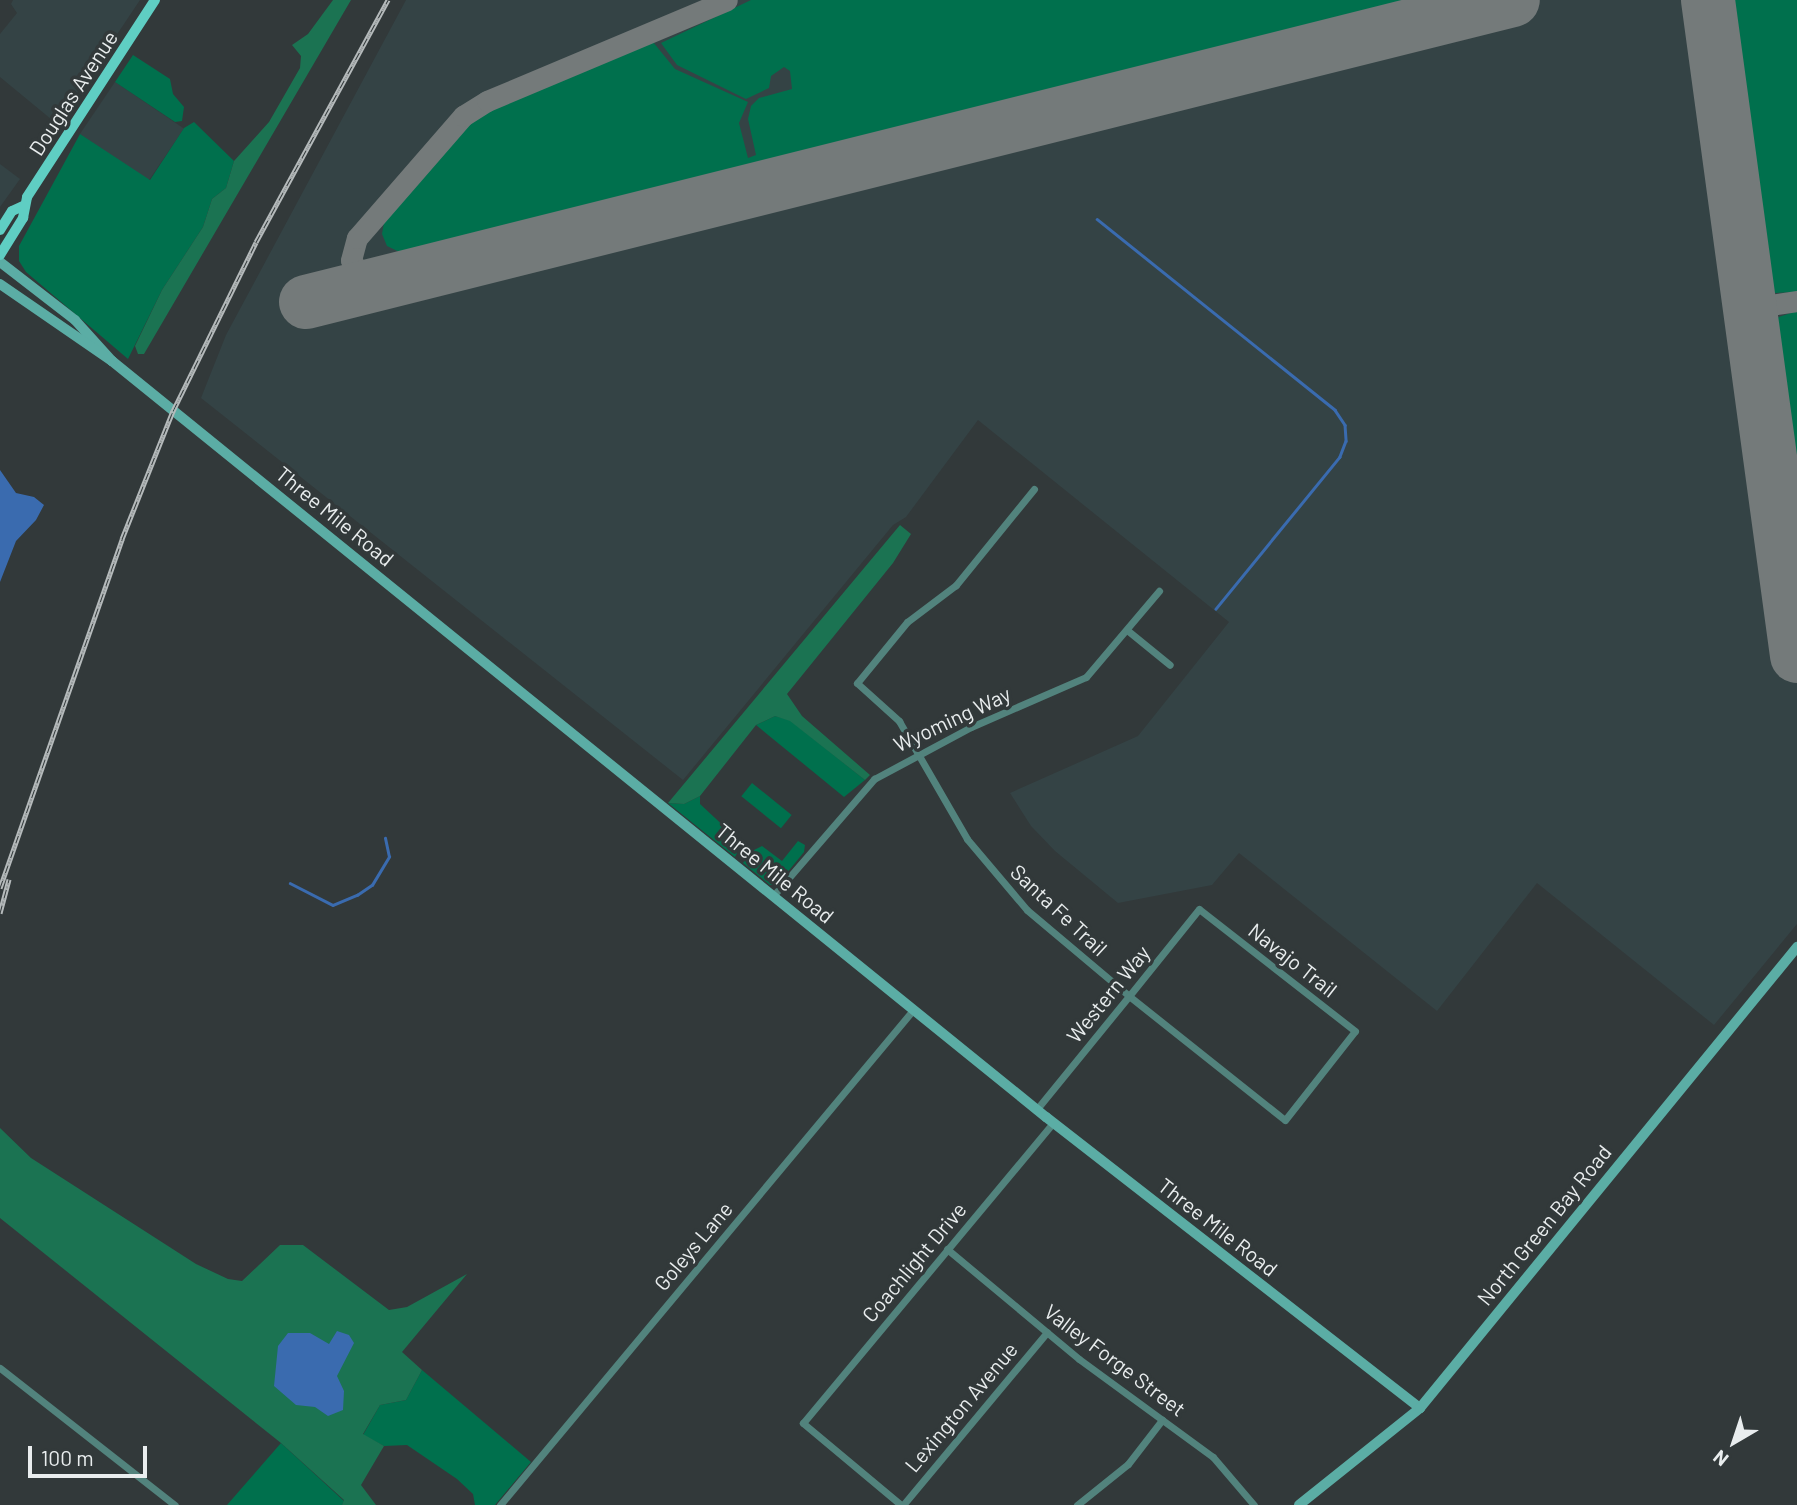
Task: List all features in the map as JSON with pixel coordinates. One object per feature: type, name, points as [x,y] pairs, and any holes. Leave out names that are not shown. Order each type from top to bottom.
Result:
[{"type":"main road","name":"Douglas Avenue","points":[[0,255],[23,218],[23,206],[155,0]]},
{"type":"main road","name":"Douglas Avenue","points":[[1,226],[12,211],[23,206]]},
{"type":"street","name":"Three Mile Road","points":[[0,262],[75,320],[112,361],[1036,1110],[1420,1408]]},
{"type":"street","name":"Three Mile Road","points":[[0,284],[99,356],[112,361]]},
{"type":"street","name":"Santa Fe Trail","points":[[1034,489],[956,585],[907,622],[857,683],[899,721],[951,814],[1006,888],[1049,930],[1285,1120]]},
{"type":"street","name":"Wyoming Way","points":[[773,897],[860,791],[919,753],[1086,677],[1159,591]]},
{"type":"street","points":[[1127,630],[1170,665]]},
{"type":"street","name":"Western Way","points":[[1036,1110],[1199,909],[1209,917]]},
{"type":"street","name":"Navajo Trail","points":[[1209,917],[1355,1031],[1285,1120]]},
{"type":"street","name":"North Green Bay Road","points":[[1299,1505],[1420,1408],[1797,947]]},
{"type":"street","name":"Goleys Lane","points":[[500,1505],[913,1010]]},
{"type":"street","name":"Coachlight Drive","points":[[902,1505],[803,1423],[1053,1123]]},
{"type":"street","name":"Valley Forge Street","points":[[947,1249],[1047,1332],[1213,1457],[1254,1505]]},
{"type":"street","name":"Lexington Avenue","points":[[902,1505],[1047,1332]]},
{"type":"street","points":[[0,1368],[175,1505]]},
{"type":"street","points":[[1077,1505],[1128,1464],[1162,1420]]},
{"type":"shaded area","points":[[13,0],[140,0],[57,124],[0,77],[0,34],[17,13],[11,4]]},
{"type":"shaded area","points":[[406,0],[1797,0],[1797,924],[1714,1025],[1537,883],[1437,1011],[1239,853],[1212,885],[1118,903],[1055,851],[1031,826],[1010,793],[1138,736],[1229,622],[978,420],[906,517],[893,525],[683,780],[201,398],[226,335]]},
{"type":"shaded area","points":[[115,82],[184,128],[149,181],[80,134]]},
{"type":"shaded area","points":[[0,164],[20,179],[0,207]]},
{"type":"green space","points":[[333,0],[351,0],[144,354],[138,354],[135,346],[162,290],[203,227],[212,199],[226,188],[234,161],[269,122],[300,68],[301,56],[292,45],[308,34]]},
{"type":"green space","points":[[751,0],[1442,0],[412,258],[387,246],[382,234],[385,217],[463,127],[497,107],[653,42],[675,69],[748,102],[739,123],[748,158],[756,155],[748,119],[751,106],[759,98],[792,89],[790,71],[784,67],[771,76],[769,88],[746,99],[677,65],[661,43]]},
{"type":"green space","points":[[1725,0],[1797,0],[1797,292],[1775,293],[1762,277]]},
{"type":"green space","points":[[133,55],[170,79],[173,94],[184,107],[182,121],[175,122],[115,82]]},
{"type":"green space","points":[[194,122],[234,161],[226,188],[212,199],[203,227],[162,290],[128,359],[26,272],[19,261],[19,246],[80,134],[150,180],[184,128]]},
{"type":"green space","points":[[1797,311],[1797,539],[1770,335],[1776,318]]},
{"type":"green space","points":[[900,525],[911,534],[893,563],[787,694],[802,716],[870,775],[865,780],[790,721],[775,716],[756,725],[700,796],[684,804],[668,803]]},
{"type":"green space","points":[[775,716],[790,720],[865,780],[844,797],[756,725]]},
{"type":"green space","points":[[752,783],[792,815],[781,828],[741,796]]},
{"type":"green space","points":[[700,796],[700,804],[742,843],[735,857],[668,803],[684,804]]},
{"type":"green space","points":[[798,841],[805,845],[804,852],[777,885],[770,885],[743,863],[750,852],[762,846],[782,861]]},
{"type":"green space","points":[[0,1128],[31,1158],[196,1264],[228,1279],[242,1281],[280,1245],[303,1245],[389,1310],[407,1307],[467,1274],[402,1352],[422,1370],[406,1400],[380,1405],[363,1434],[384,1446],[361,1485],[376,1505],[342,1505],[344,1500],[281,1443],[0,1218]]},
{"type":"green space","points":[[422,1370],[531,1462],[495,1505],[475,1505],[473,1494],[457,1479],[407,1445],[384,1446],[363,1435],[380,1405],[406,1400]]},
{"type":"green space","points":[[281,1443],[344,1501],[342,1505],[227,1505]]},
{"type":"water","points":[[0,470],[16,493],[34,497],[44,505],[36,520],[16,541],[0,582]]},
{"type":"water","points":[[337,1331],[349,1335],[354,1343],[337,1376],[344,1391],[343,1410],[328,1416],[315,1407],[296,1405],[274,1386],[278,1346],[288,1333],[310,1333],[329,1344]]},
{"type":"waterway","points":[[1097,219],[1335,410],[1345,425],[1346,441],[1340,457],[1216,609]]},
{"type":"waterway","points":[[290,883],[333,905],[357,895],[372,885],[389,857],[385,838]]},
{"type":"taxiway","points":[[369,287],[351,260],[357,238],[463,116],[487,101],[727,0]]},
{"type":"taxiway","points":[[1750,308],[1797,301]]},
{"type":"runway","points":[[306,302],[1513,0]]},
{"type":"runway","points":[[1708,0],[1797,656]]},
{"type":"railway","points":[[0,888],[122,539],[173,411],[256,242],[388,0]]},
{"type":"railway","points":[[0,913],[9,879]]}]
